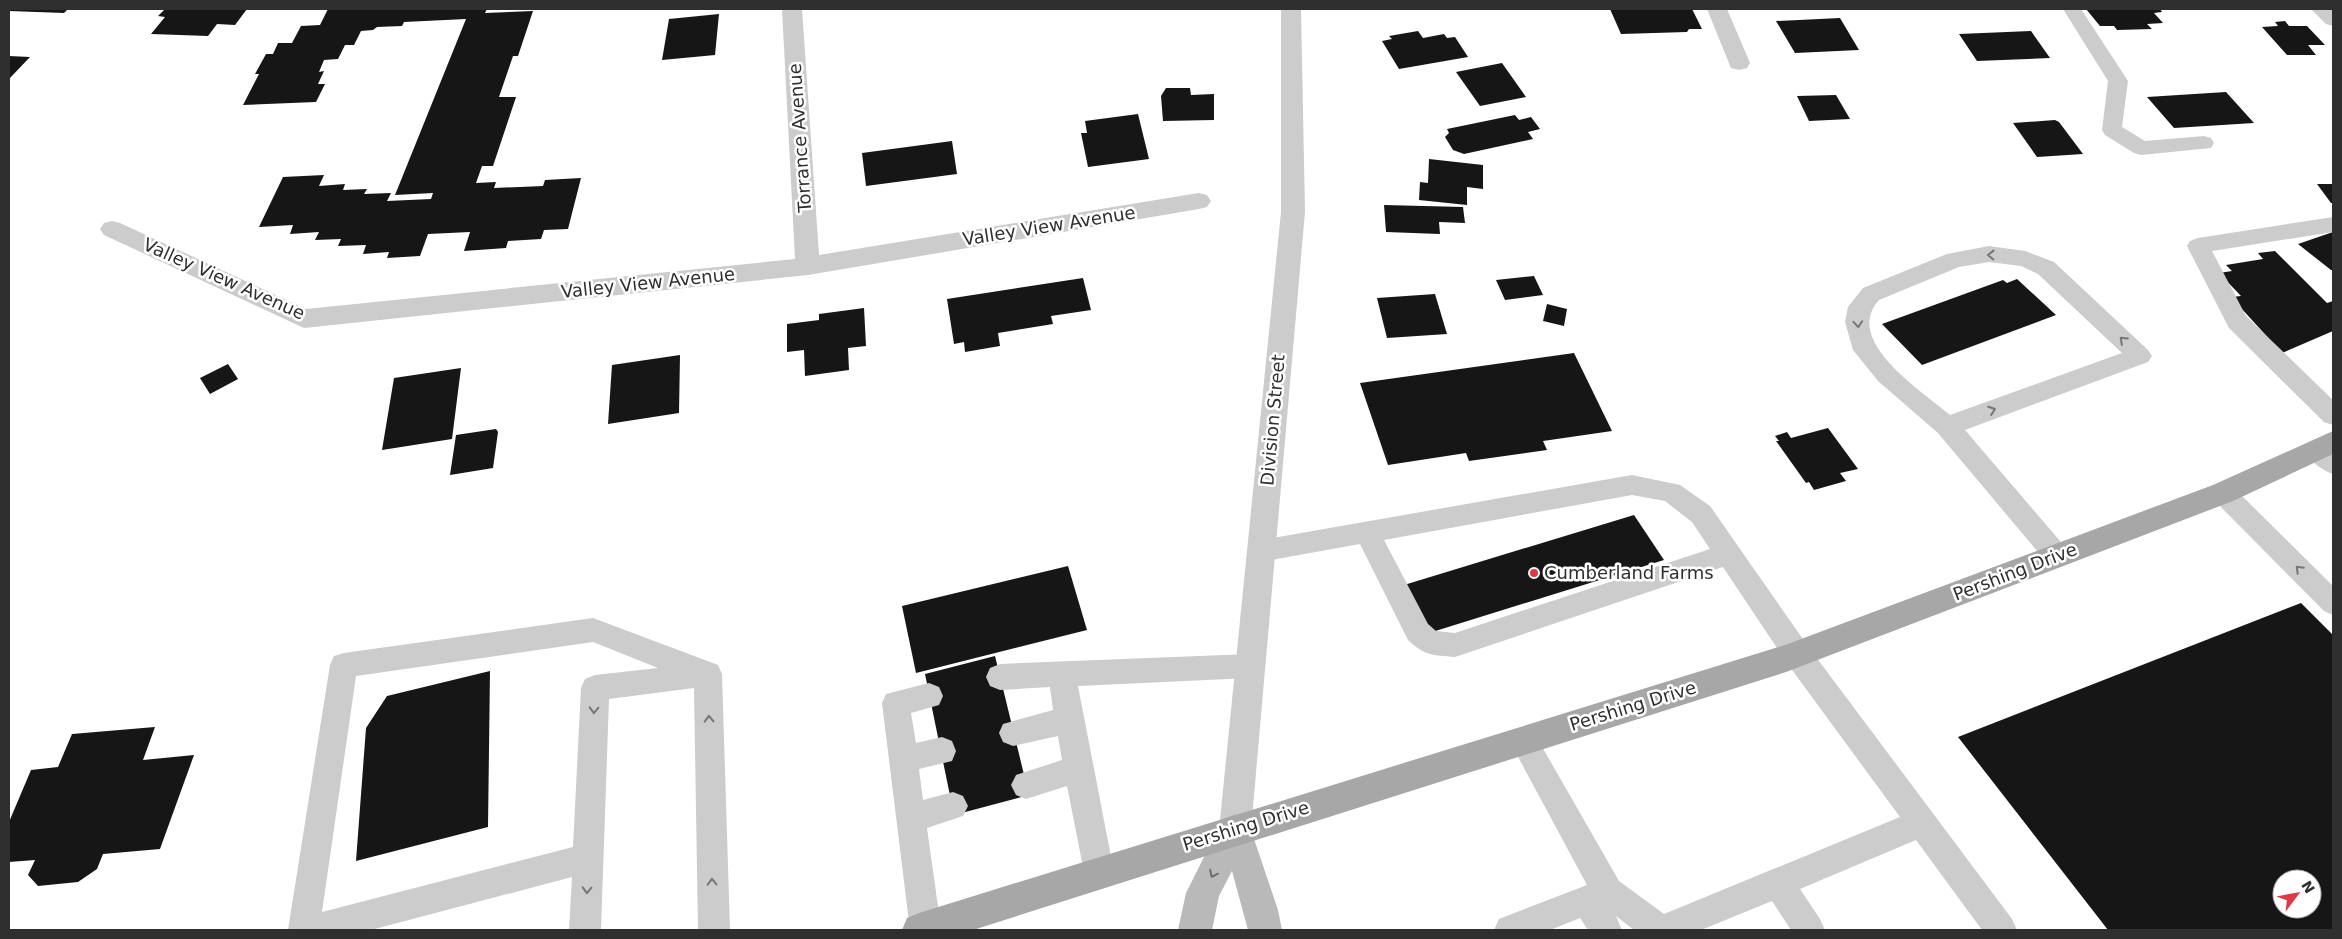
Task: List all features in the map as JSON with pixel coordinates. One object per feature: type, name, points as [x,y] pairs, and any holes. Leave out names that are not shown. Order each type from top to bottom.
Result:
[{"type":"main road","name":"Pershing Drive","points":[[922,929],[1797,654],[2328,452]]},
{"type":"main road","name":"Division Street","points":[[1195,930],[1204,893],[1235,830]]},
{"type":"main road","name":"Division Street","points":[[1235,830],[1261,910],[1265,930]]},
{"type":"street","name":"Torrance Avenue","points":[[792,9],[808,266]]},
{"type":"street","name":"Division Street","points":[[1235,830],[1293,212],[1291,9]]},
{"type":"street","points":[[1717,9],[1739,63]]},
{"type":"street","name":"Valley View Avenue","points":[[112,229],[304,319],[808,266],[1200,201]]},
{"type":"lane","points":[[2072,9],[2118,81],[2112,130],[2141,148],[2204,143]]},
{"type":"lane","points":[[2320,9],[2333,20]]},
{"type":"lane","points":[[2333,224],[2198,246],[2237,322],[2333,415]]},
{"type":"lane","points":[[1946,426],[2140,356],[2046,268],[2025,259],[1989,254],[1955,260],[1871,294],[1859,306],[1856,322],[1861,344],[1886,375],[1946,426],[2057,556]]},
{"type":"lane","points":[[1261,550],[1632,485],[1671,492],[1701,514],[1797,654],[2001,930]]},
{"type":"lane","points":[[2223,493],[2333,604]]},
{"type":"lane","points":[[1367,532],[1418,632],[1430,643],[1455,645],[1728,554]]},
{"type":"lane","points":[[304,930],[344,665],[593,630],[708,674]]},
{"type":"lane","points":[[1000,677],[1062,676],[1250,666]]},
{"type":"lane","points":[[585,930],[595,688],[708,674]]},
{"type":"lane","points":[[708,674],[714,930]]},
{"type":"lane","points":[[1062,676],[1078,769],[1099,872]]},
{"type":"lane","points":[[922,929],[911,818],[896,703],[929,696]]},
{"type":"lane","points":[[1014,733],[1069,720]]},
{"type":"lane","points":[[1524,740],[1598,897],[1606,930]]},
{"type":"lane","points":[[904,759],[942,751]]},
{"type":"lane","points":[[1026,785],[1078,769]]},
{"type":"lane","points":[[911,818],[953,806]]},
{"type":"lane","points":[[1664,930],[1921,823]]},
{"type":"lane","points":[[312,930],[588,858]]},
{"type":"lane","points":[[1778,883],[1809,930]]},
{"type":"lane","points":[[1510,930],[1598,897],[1660,930]]},
{"type":"building","points":[[9,9],[68,9],[64,13],[9,11]]},
{"type":"building","points":[[165,9],[247,9],[235,25],[217,24],[208,36],[151,34],[165,17],[158,16]]},
{"type":"building","points":[[328,9],[487,9],[485,13],[533,11],[518,56],[513,56],[499,97],[516,97],[493,166],[482,166],[476,183],[496,182],[494,188],[543,186],[545,180],[581,178],[568,229],[544,230],[541,239],[508,241],[506,248],[464,251],[470,232],[428,234],[420,256],[387,258],[389,252],[363,254],[366,245],[338,246],[341,239],[315,240],[319,232],[290,234],[293,225],[259,227],[283,177],[324,175],[319,186],[345,184],[343,190],[367,189],[364,194],[391,193],[387,201],[431,199],[433,193],[395,195],[466,19],[404,22],[402,26],[377,27],[373,30],[361,31],[354,45],[345,45],[338,59],[324,60],[319,72],[324,71],[318,84],[325,84],[316,102],[243,105],[259,74],[255,74],[266,54],[273,54],[278,43],[292,43],[301,26],[320,25]]},
{"type":"building","points":[[1610,9],[1692,9],[1702,29],[1689,29],[1687,32],[1621,34]]},
{"type":"building","points":[[2086,9],[2160,9],[2162,12],[2154,13],[2163,23],[2147,24],[2152,29],[2117,30],[2114,26],[2100,26]]},
{"type":"building","points":[[719,14],[715,55],[662,60],[669,19]]},
{"type":"building","points":[[1840,18],[1859,50],[1795,53],[1776,21]]},
{"type":"building","points":[[2285,21],[2289,26],[2307,26],[2325,45],[2308,45],[2316,55],[2287,55],[2262,27],[2278,26],[2275,22]]},
{"type":"building","points":[[1418,31],[1423,38],[1444,34],[1447,38],[1455,37],[1468,57],[1399,69],[1382,41],[1392,39],[1389,36]]},
{"type":"building","points":[[2031,31],[2050,58],[1977,61],[1959,34]]},
{"type":"building","points":[[9,56],[30,57],[9,79]]},
{"type":"building","points":[[1502,63],[1526,97],[1480,106],[1456,72]]},
{"type":"building","points":[[1166,88],[1190,88],[1191,95],[1214,94],[1214,120],[1163,121],[1161,96]]},
{"type":"building","points":[[2226,92],[2254,123],[2174,128],[2147,97]]},
{"type":"building","points":[[1836,95],[1850,119],[1809,121],[1797,96]]},
{"type":"building","points":[[1138,114],[1149,159],[1088,167],[1081,133],[1087,133],[1085,121]]},
{"type":"building","points":[[1515,115],[1519,120],[1531,117],[1540,129],[1528,132],[1533,139],[1464,154],[1453,150],[1445,137],[1449,133],[1447,129]]},
{"type":"building","points":[[2055,120],[2059,122],[2083,154],[2037,157],[2013,123]]},
{"type":"building","points":[[952,141],[957,174],[866,186],[862,153]]},
{"type":"building","points":[[1429,159],[1483,165],[1483,189],[1467,187],[1467,205],[1419,200],[1420,182],[1428,183]]},
{"type":"building","points":[[2317,184],[2333,184],[2333,203],[2331,203]]},
{"type":"building","points":[[1384,205],[1463,207],[1465,223],[1439,222],[1440,234],[1386,232]]},
{"type":"building","points":[[2333,232],[2333,270],[2331,270],[2298,244]]},
{"type":"building","points":[[2275,251],[2327,303],[2333,301],[2333,331],[2282,353],[2231,297],[2241,296],[2219,273],[2232,271],[2226,265],[2263,259],[2258,253]]},
{"type":"building","points":[[1534,276],[1543,295],[1505,300],[1496,280]]},
{"type":"building","points":[[1083,278],[1091,310],[1051,316],[1053,324],[998,333],[1000,346],[965,352],[964,342],[954,344],[947,299]]},
{"type":"building","points":[[2017,279],[2056,315],[1922,365],[1882,324],[2003,280],[2007,283]]},
{"type":"building","points":[[1435,294],[1447,334],[1387,338],[1377,298]]},
{"type":"building","points":[[1547,304],[1567,309],[1564,326],[1543,321]]},
{"type":"building","points":[[864,308],[866,346],[848,348],[849,370],[805,376],[804,350],[787,352],[787,324],[819,320],[819,314]]},
{"type":"building","points":[[1574,353],[1612,431],[1543,441],[1547,450],[1469,461],[1466,453],[1388,465],[1360,383]]},
{"type":"building","points":[[680,355],[679,413],[608,424],[612,365]]},
{"type":"building","points":[[228,364],[238,379],[210,394],[200,378]]},
{"type":"building","points":[[461,368],[452,439],[382,450],[394,378]]},
{"type":"building","points":[[1828,428],[1858,469],[1840,473],[1846,481],[1814,490],[1809,482],[1806,483],[1776,441],[1779,441],[1775,436],[1787,432],[1791,438]]},
{"type":"building","points":[[496,429],[498,432],[493,468],[450,475],[456,435]]},
{"type":"building","points":[[1634,515],[1664,560],[1429,633],[1404,585]]},
{"type":"building","points":[[1068,566],[1087,630],[916,673],[902,606]]},
{"type":"building","points":[[2301,603],[2333,635],[2333,930],[2108,930],[1958,737]]},
{"type":"building","points":[[995,656],[1029,795],[954,815],[925,674]]},
{"type":"building","points":[[490,671],[488,827],[356,861],[366,728],[387,696]]},
{"type":"building","points":[[155,727],[143,760],[194,755],[160,849],[103,854],[97,869],[78,882],[38,886],[28,875],[35,860],[9,862],[9,822],[31,770],[58,767],[72,734]]},
{"type":"place","name":"Cumberland Farms","points":[[1534,573]]}]
